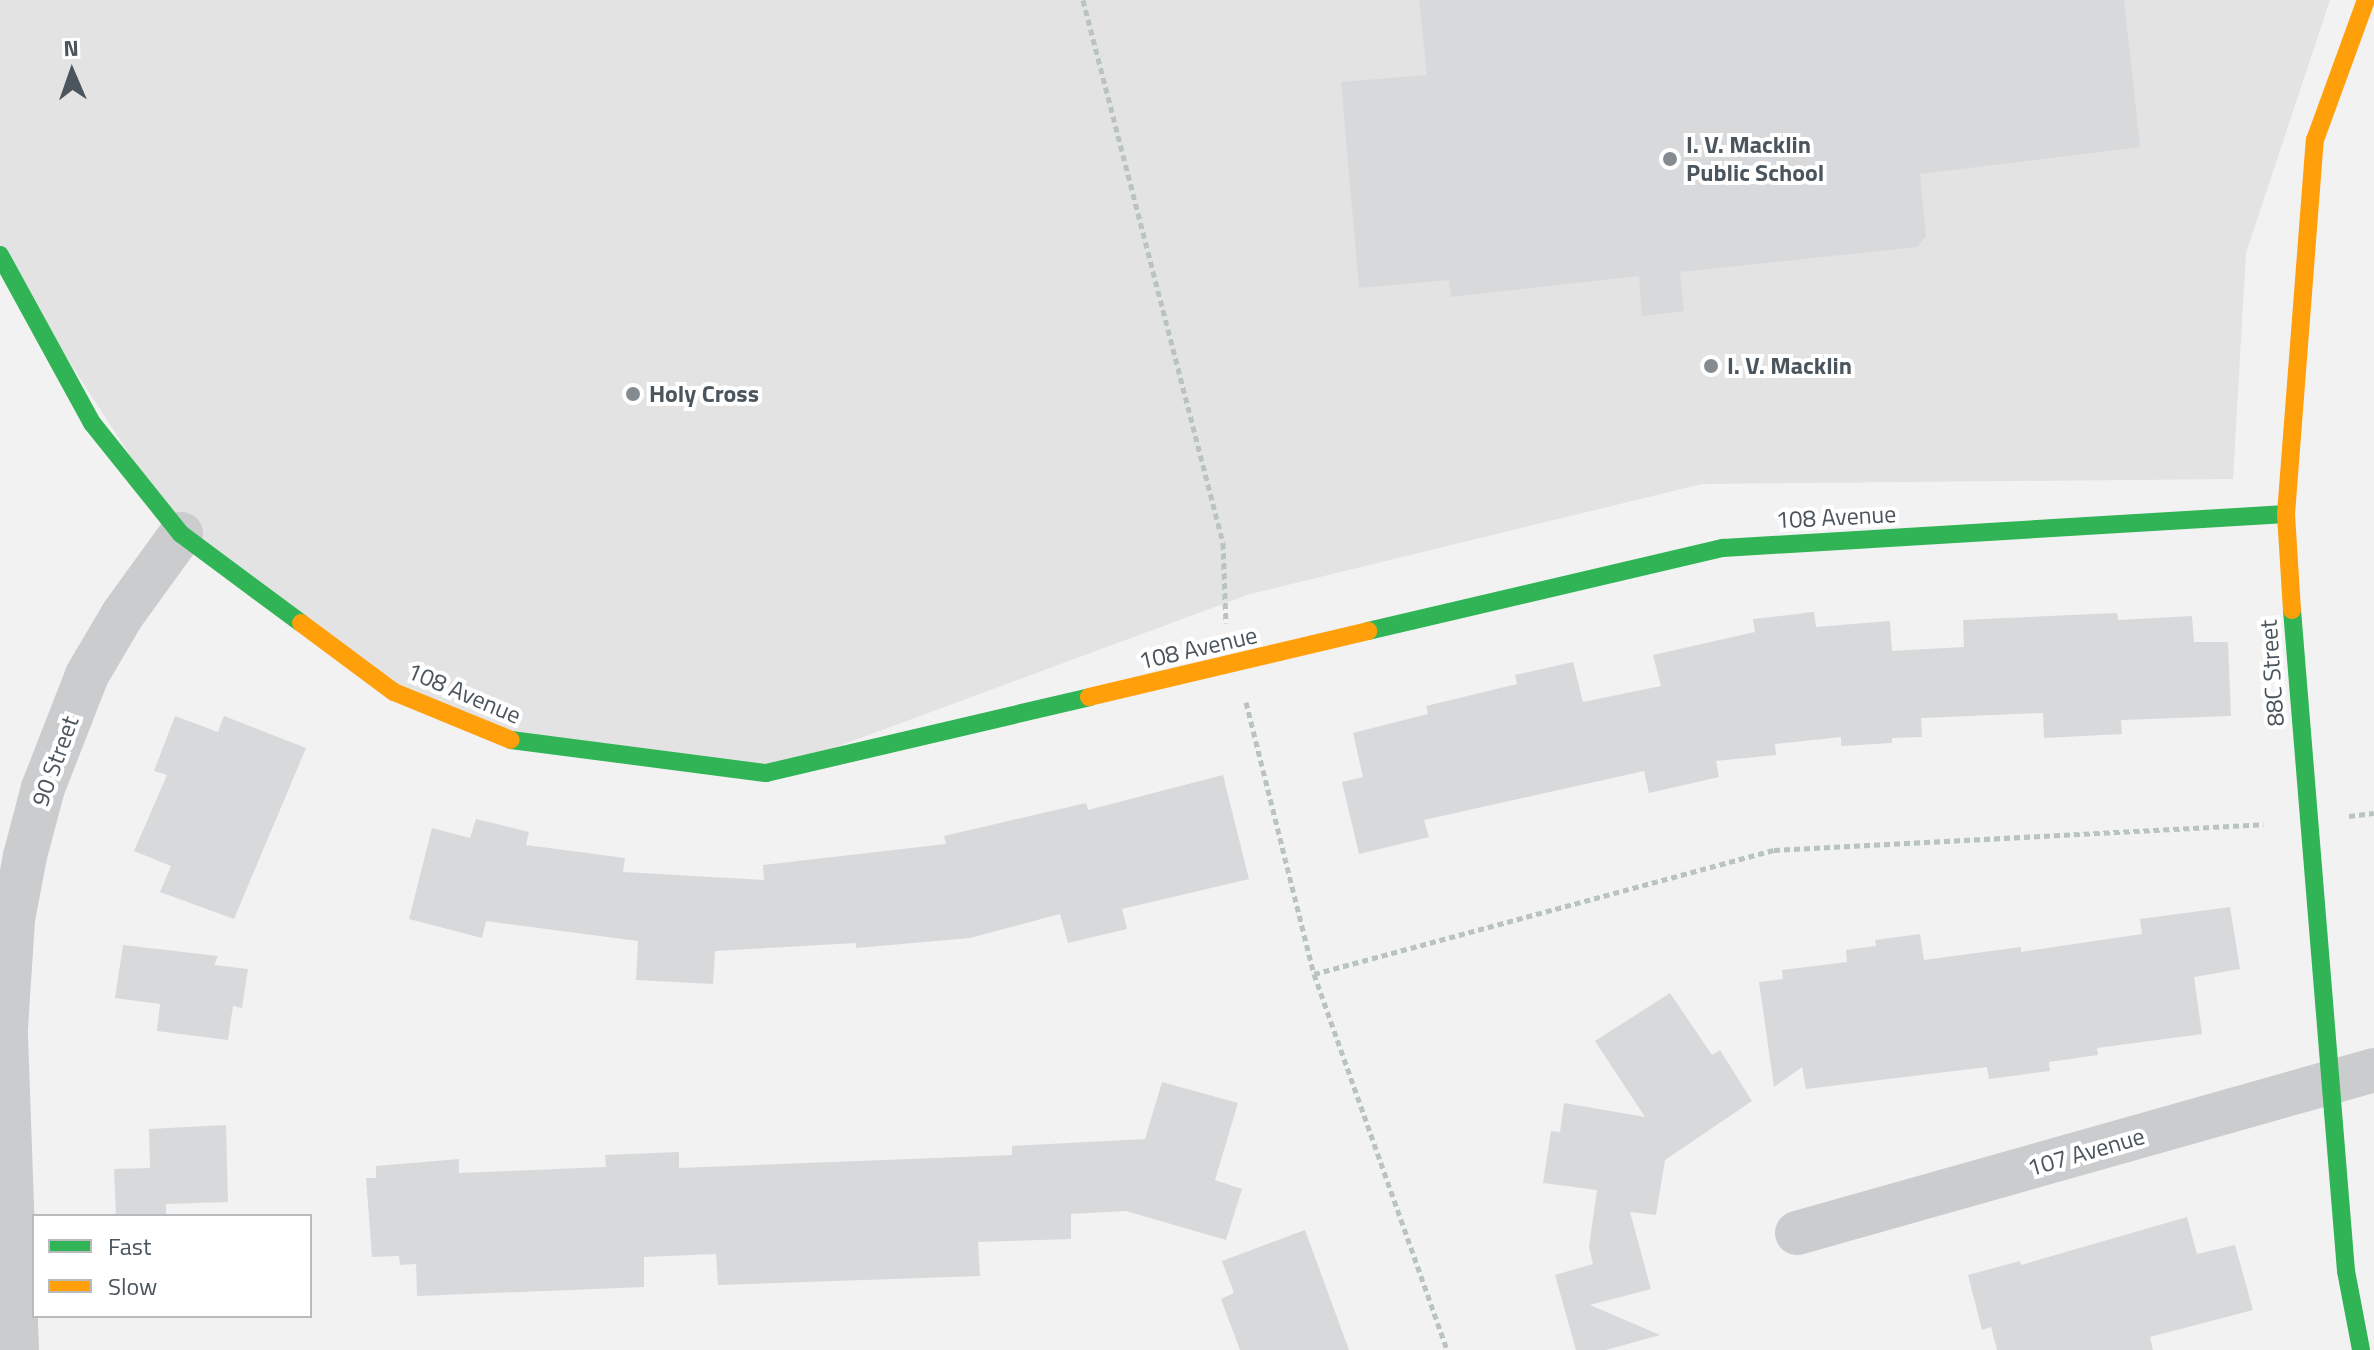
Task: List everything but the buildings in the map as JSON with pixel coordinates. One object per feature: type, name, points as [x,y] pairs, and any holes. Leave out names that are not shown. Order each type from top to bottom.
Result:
[{"type":"street","name":"88C Street","points":[[2361,1350],[2346,1271],[2329,1084],[2306,822],[2286,514],[2315,140],[2366,0]]},
{"type":"street","points":[[0,255],[92,423],[181,534]]},
{"type":"street","name":"108 Avenue","points":[[181,534],[394,692],[519,743],[766,773],[1723,548],[2286,514]]},
{"type":"street","name":"90 Street","points":[[17,1350],[6,1028],[13,919],[25,856],[43,788],[87,675],[123,614],[181,534]]},
{"type":"street","name":"107 Avenue","points":[[1797,1233],[2374,1070]]},
{"type":"path","points":[[1083,0],[1223,543],[1223,612],[1314,974],[1447,1350]]},
{"type":"path","points":[[1314,974],[1774,850],[2306,822],[2374,813]]},
{"type":"shaded area","points":[[0,0],[2330,0],[2246,253],[2233,479],[1702,484],[1250,594],[766,773],[519,743],[394,692],[181,534],[0,255]]},
{"type":"traffic: fast","points":[[0,255],[92,423],[181,534],[301,623]]},
{"type":"traffic: fast","points":[[1368,631],[1723,548],[2286,514]]},
{"type":"traffic: fast","points":[[2292,610],[2346,1271],[2361,1350]]},
{"type":"traffic: fast","points":[[511,740],[766,773],[1089,697]]},
{"type":"traffic: slow","points":[[2292,610],[2286,514],[2315,140],[2366,0]]},
{"type":"traffic: slow","points":[[301,623],[394,692],[511,740]]},
{"type":"traffic: slow","points":[[1089,697],[1368,631]]},
{"type":"place","name":"I. V. Macklin Public School","points":[[1670,159]]},
{"type":"place","name":"I. V. Macklin","points":[[1711,366]]},
{"type":"place","name":"Holy Cross","points":[[633,394]]}]
